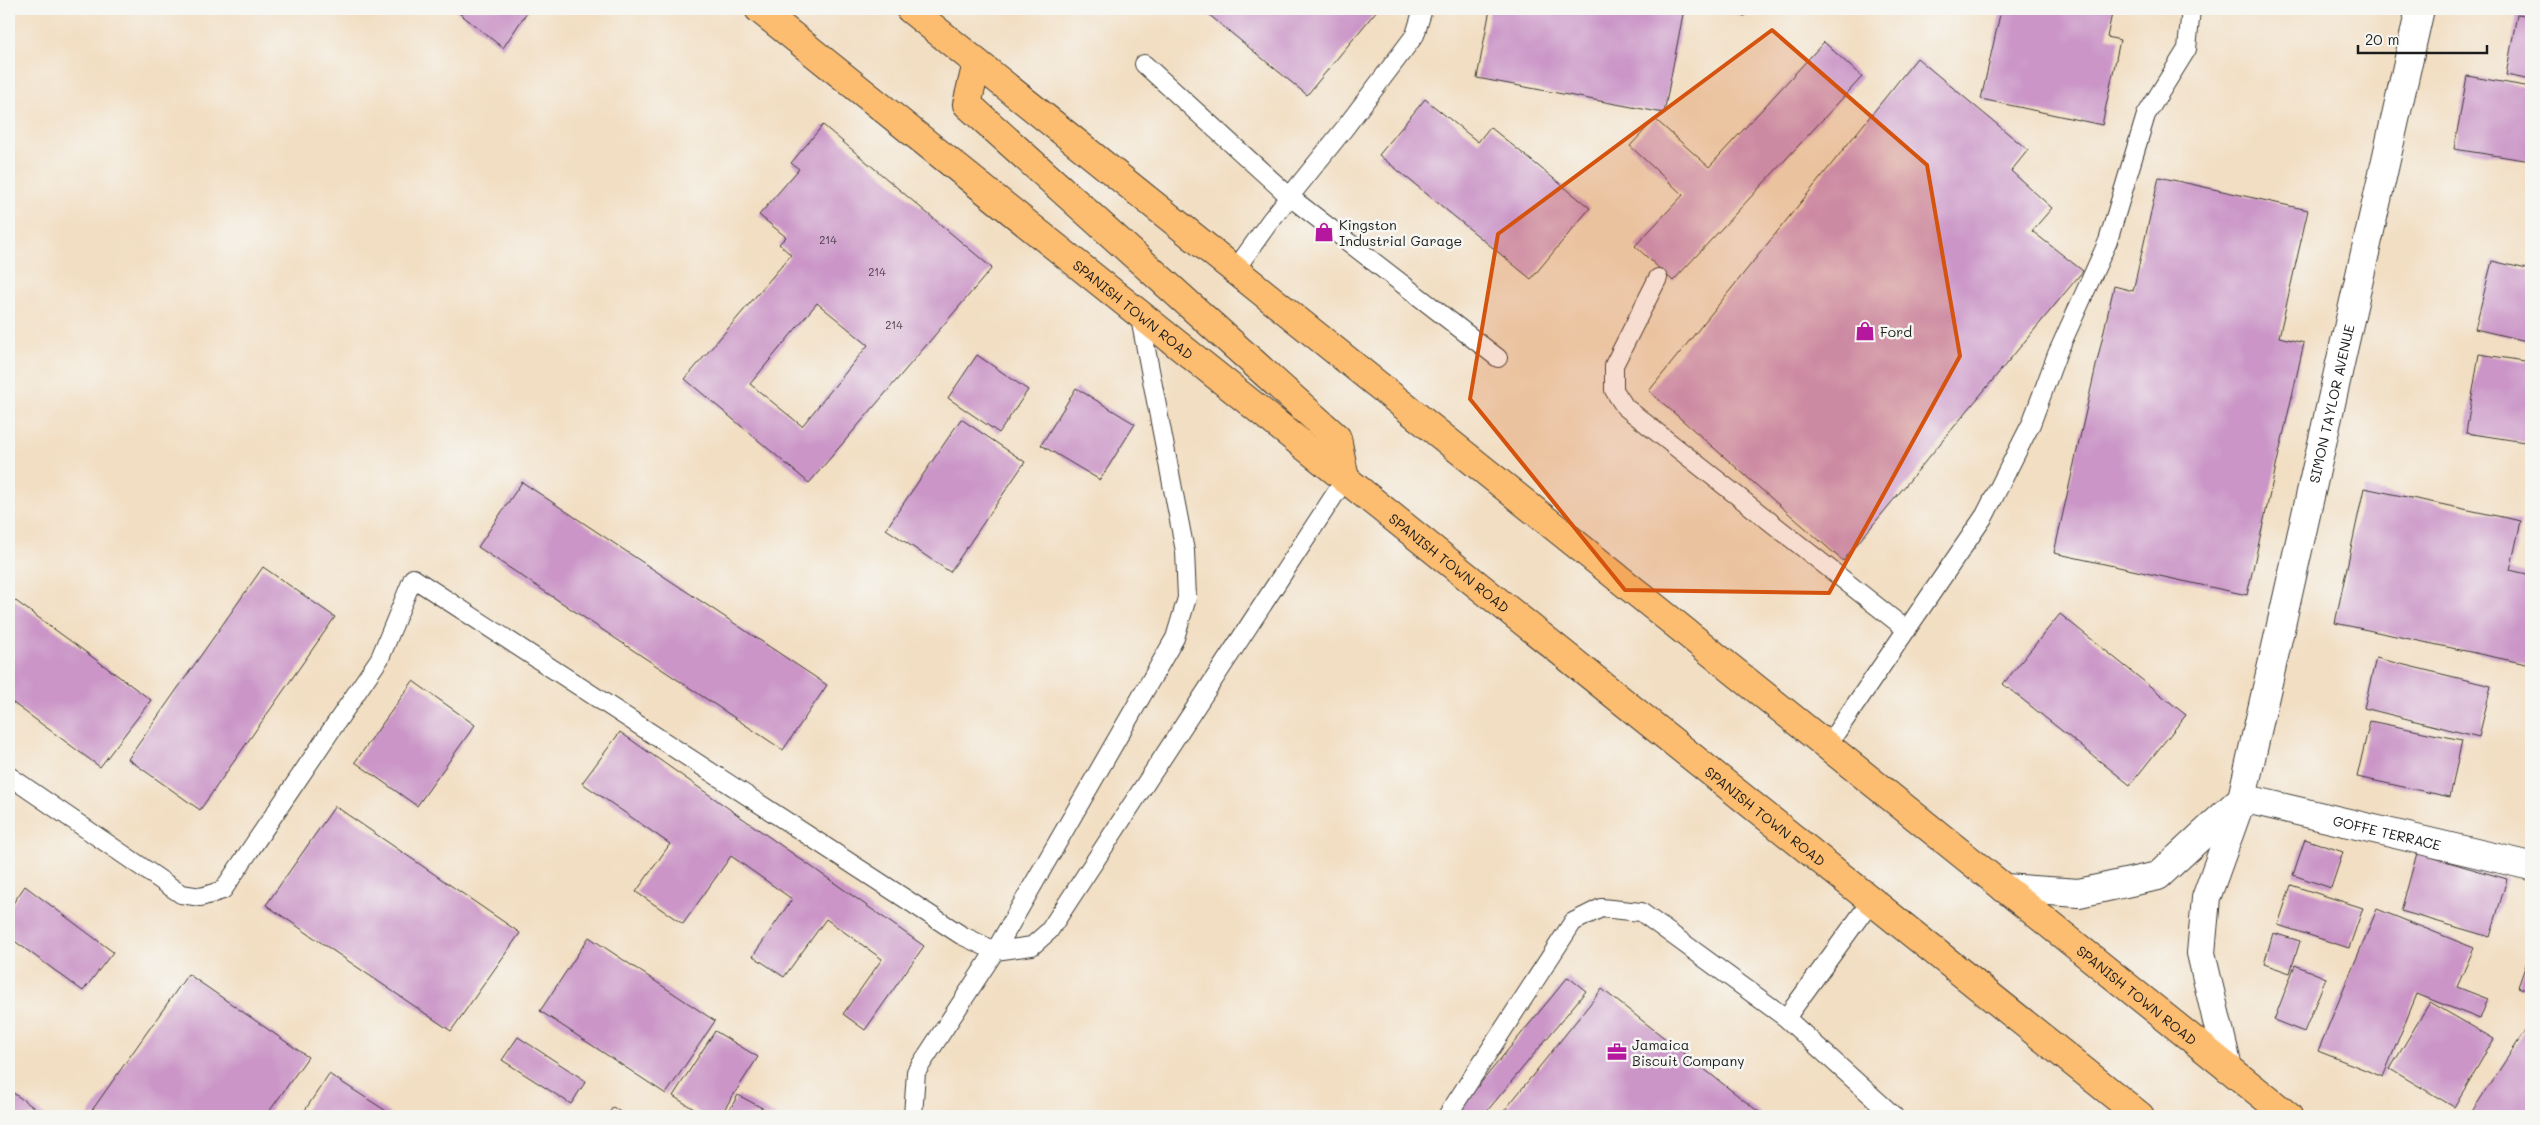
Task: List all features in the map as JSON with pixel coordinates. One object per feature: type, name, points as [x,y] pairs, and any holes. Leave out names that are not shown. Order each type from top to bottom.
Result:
[{"type":"highway","name":"SPANISH TOWN ROAD","points":[[759,9],[2140,1116]]},
{"type":"highway","name":"SPANISH TOWN ROAD","points":[[910,9],[2288,1116]]},
{"type":"highway","points":[[977,63],[967,104],[1337,438],[1345,479]]},
{"type":"street","name":"SIMON TAYLOR AVENUE","points":[[2228,1068],[2201,953],[2206,898],[2242,798],[2420,9]]},
{"type":"street","name":"GOFFE TERRACE","points":[[2242,798],[2531,866]]},
{"type":"street","points":[[2004,888],[2079,893],[2158,876],[2242,798]]},
{"type":"lane","points":[[1235,270],[1270,221],[1415,35],[1423,9]]},
{"type":"lane","points":[[1827,746],[1985,515],[2031,424],[2057,354],[2108,240],[2146,115],[2187,49],[2191,9]]},
{"type":"lane","points":[[1144,64],[1290,197],[1498,358]]},
{"type":"lane","points":[[1658,278],[1614,364],[1614,390],[1626,407],[1907,630]]},
{"type":"lane","points":[[913,1116],[916,1072],[995,951],[1175,638],[1187,598],[1185,551],[1140,313]]},
{"type":"lane","points":[[9,776],[181,894],[201,897],[223,890],[380,658],[413,578],[961,935],[995,951],[1032,946],[1049,931],[1345,479]]},
{"type":"lane","points":[[1786,1018],[1871,901]]},
{"type":"lane","points":[[1447,1116],[1573,922],[1601,908],[1641,912],[1786,1018],[1894,1116]]},
{"type":"highlighted area","points":[[1772,30],[1927,165],[1960,356],[1829,593],[1625,590],[1470,399],[1498,234]]},
{"type":"building","points":[[454,9],[529,9],[503,48]]},
{"type":"building","points":[[1202,9],[1378,9],[1307,95]]},
{"type":"building","points":[[1490,9],[1684,9],[1664,113],[1477,78]]},
{"type":"building","points":[[1712,9],[1747,9],[1745,16]]},
{"type":"building","points":[[2011,9],[2113,9],[2107,37],[2120,40],[2102,125],[1981,99],[2001,10],[2010,12]]},
{"type":"building","points":[[2517,14],[2531,16],[2531,80],[2506,75]]},
{"type":"building","points":[[1824,42],[1862,77],[1673,281],[1635,246],[1683,195],[1630,146],[1655,119],[1709,167]]},
{"type":"building","name":"Ford","points":[[1917,58],[2028,150],[2011,171],[2052,208],[2032,231],[2083,271],[1843,561],[1649,391]]},
{"type":"building","points":[[2467,76],[2531,87],[2531,161],[2454,149]]},
{"type":"building","points":[[1425,99],[1478,142],[1490,127],[1590,208],[1531,279],[1379,155]]},
{"type":"building","points":[[823,125],[992,268],[809,483],[685,379],[791,255],[779,244],[786,237],[759,215],[799,169],[791,163]],"holes":[[[817,303],[868,345],[802,426],[750,384]]]},
{"type":"building","points":[[2159,177],[2308,210],[2279,337],[2304,343],[2247,595],[2054,553],[2114,286],[2133,291]]},
{"type":"building","points":[[2492,261],[2531,270],[2531,342],[2475,329]]},
{"type":"building","points":[[2479,354],[2531,362],[2531,443],[2466,433]]},
{"type":"building","points":[[977,355],[1028,390],[999,433],[948,398]]},
{"type":"building","points":[[1076,388],[1135,424],[1100,480],[1041,445]]},
{"type":"building","points":[[961,419],[1025,462],[950,572],[886,529]]},
{"type":"building","points":[[522,482],[827,685],[783,750],[478,547]]},
{"type":"building","points":[[2364,488],[2521,521],[2510,570],[2531,575],[2531,665],[2335,623]]},
{"type":"building","points":[[263,567],[335,617],[200,810],[128,759]]},
{"type":"building","points":[[9,596],[151,700],[100,767],[9,700]]},
{"type":"building","points":[[2060,614],[2186,715],[2130,785],[2003,684]]},
{"type":"building","points":[[2376,658],[2491,686],[2479,737],[2364,708]]},
{"type":"building","points":[[413,681],[475,725],[417,806],[355,762]]},
{"type":"building","points":[[2370,721],[2462,740],[2450,797],[2357,777]]},
{"type":"building","points":[[620,732],[924,946],[865,1030],[843,1014],[882,959],[826,919],[784,977],[753,956],[792,899],[731,856],[683,924],[636,892],[670,844],[582,783]]},
{"type":"building","points":[[335,806],[520,933],[451,1031],[266,905]]},
{"type":"building","points":[[2305,839],[2343,852],[2331,888],[2293,875]]},
{"type":"building","points":[[2417,853],[2507,879],[2490,937],[2401,911]]},
{"type":"building","points":[[2291,885],[2363,908],[2349,948],[2278,925]]},
{"type":"building","points":[[25,886],[113,952],[83,991],[9,937],[9,909]]},
{"type":"building","points":[[2377,909],[2474,948],[2457,987],[2488,999],[2480,1019],[2417,994],[2383,1077],[2318,1051]]},
{"type":"building","points":[[2273,933],[2300,941],[2290,973],[2264,964]]},
{"type":"building","points":[[589,937],[715,1021],[666,1094],[540,1011]]},
{"type":"building","points":[[2531,950],[2531,992],[2518,987]]},
{"type":"building","points":[[2295,965],[2326,978],[2304,1032],[2274,1020]]},
{"type":"building","points":[[188,974],[308,1057],[266,1116],[88,1116]]},
{"type":"building","points":[[1568,977],[1586,991],[1483,1116],[1470,1116],[1460,1108]]},
{"type":"building","name":"Jamaica Biscuit Company","points":[[1602,989],[1764,1116],[1500,1116]]},
{"type":"building","points":[[2430,1002],[2494,1039],[2454,1107],[2390,1069]]},
{"type":"building","points":[[2531,1022],[2531,1116],[2469,1116]]},
{"type":"building","points":[[715,1031],[758,1057],[720,1116],[705,1116],[673,1096]]},
{"type":"building","points":[[518,1037],[586,1081],[571,1104],[502,1060]]},
{"type":"building","points":[[329,1074],[394,1116],[301,1116]]},
{"type":"building","points":[[9,1090],[46,1116],[9,1116]]},
{"type":"building","points":[[738,1095],[777,1116],[726,1116]]},
{"type":"building","points":[[613,1107],[626,1116],[607,1116]]},
{"type":"place","name":"Kingston Industrial Garage","points":[[1324,232]]},
{"type":"place","name":"Ford","points":[[1865,331]]},
{"type":"place","name":"Jamaica Biscuit Company","points":[[1617,1052]]}]
